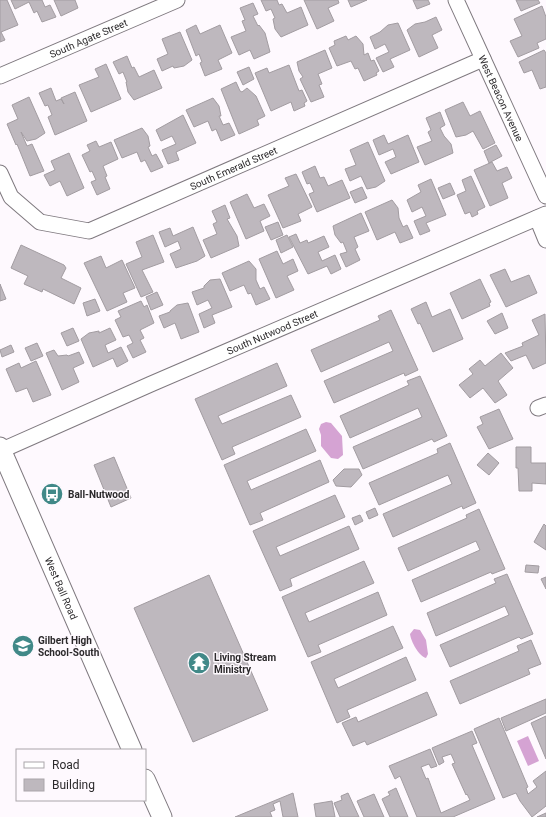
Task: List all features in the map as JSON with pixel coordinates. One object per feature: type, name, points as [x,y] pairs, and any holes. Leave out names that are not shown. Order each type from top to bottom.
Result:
[{"type":"main road","name":"West Ball Road","points":[[0,450],[132,749]]},
{"type":"main road","points":[[146,781],[162,817]]},
{"type":"street","name":"South Agate Street","points":[[0,76],[177,0]]},
{"type":"street","name":"West Beacon Avenue","points":[[456,0],[546,196]]},
{"type":"street","name":"South Emerald Street","points":[[0,172],[11,197],[40,222],[89,231],[483,59]]},
{"type":"street","points":[[541,216],[546,240]]},
{"type":"street","name":"South Nutwood Street","points":[[0,450],[541,216]]},
{"type":"shaded area","points":[[326,422],[331,423],[342,436],[343,455],[338,459],[331,458],[321,446],[321,435],[319,429],[321,424]]},
{"type":"shaded area","points":[[414,629],[420,630],[426,640],[428,654],[426,658],[418,652],[412,641],[410,634]]},
{"type":"shaded area","points":[[528,736],[539,761],[528,766],[517,741]]},
{"type":"building","points":[[0,0],[7,0],[18,25],[1,32],[5,40],[0,42]]},
{"type":"building","points":[[11,0],[42,0],[45,7],[50,5],[56,17],[42,22],[37,11],[34,13],[29,2],[15,9]]},
{"type":"building","points":[[54,0],[75,0],[78,8],[61,16]]},
{"type":"building","points":[[261,0],[277,0],[279,5],[282,4],[287,13],[301,7],[308,25],[281,37],[275,29],[273,19],[275,18],[271,9],[266,11]]},
{"type":"building","points":[[304,0],[338,0],[339,3],[328,8],[334,21],[317,29]]},
{"type":"building","points":[[348,0],[367,0],[351,7]]},
{"type":"building","points":[[413,0],[428,0],[430,4],[417,9]]},
{"type":"building","points":[[516,0],[538,0],[540,3],[521,11]]},
{"type":"building","points":[[253,3],[258,14],[253,16],[258,26],[259,25],[265,33],[270,52],[254,59],[250,50],[239,55],[231,37],[246,31],[242,21],[245,20],[240,8]]},
{"type":"building","points":[[542,6],[546,17],[546,39],[537,43],[539,48],[518,57],[510,41],[522,36],[514,19]]},
{"type":"building","points":[[436,17],[442,30],[432,35],[438,48],[419,57],[407,30],[415,24],[425,22]]},
{"type":"building","points":[[398,23],[410,50],[390,59],[394,67],[383,72],[376,58],[389,52],[385,44],[375,49],[370,37],[380,32],[388,25]]},
{"type":"building","points":[[196,25],[200,34],[220,25],[232,53],[218,60],[222,69],[205,76],[200,63],[202,62],[199,54],[196,56],[186,30]]},
{"type":"building","points":[[180,32],[192,60],[184,66],[174,68],[173,66],[162,71],[157,59],[168,54],[162,39]]},
{"type":"building","points":[[346,36],[348,40],[356,36],[363,44],[364,55],[368,53],[371,61],[374,60],[379,71],[376,73],[377,75],[364,81],[358,68],[355,69],[351,61],[337,66],[329,48],[335,45],[334,41]]},
{"type":"building","points":[[325,50],[332,68],[318,74],[322,84],[319,85],[324,97],[311,102],[300,79],[303,77],[299,71],[297,62]]},
{"type":"building","points":[[544,50],[546,53],[546,87],[540,89],[532,70],[524,73],[519,62]]},
{"type":"building","points":[[127,56],[132,68],[134,67],[139,77],[154,70],[162,88],[134,100],[128,92],[127,82],[123,72],[119,74],[113,62]]},
{"type":"building","points":[[106,64],[121,99],[91,112],[79,85],[99,77],[95,69]]},
{"type":"building","points":[[289,65],[299,91],[302,90],[307,101],[304,103],[305,106],[294,111],[291,102],[271,111],[255,73],[267,68],[269,73]]},
{"type":"building","points":[[249,67],[254,79],[243,85],[237,72]]},
{"type":"building","points":[[236,82],[240,91],[242,92],[247,88],[256,96],[265,116],[257,120],[259,125],[239,134],[221,89]]},
{"type":"building","points":[[51,88],[56,101],[61,99],[64,104],[61,98],[75,92],[87,121],[55,135],[48,117],[52,115],[48,105],[45,106],[39,93]]},
{"type":"building","points":[[29,97],[45,133],[36,139],[27,141],[21,132],[27,146],[32,144],[44,171],[30,176],[7,124],[18,119],[12,105]]},
{"type":"building","points":[[213,98],[219,106],[221,116],[219,116],[223,125],[229,123],[235,135],[221,141],[216,129],[212,131],[208,121],[194,127],[186,110]]},
{"type":"building","points":[[463,102],[470,116],[480,111],[495,143],[483,149],[473,131],[466,135],[456,137],[445,110]]},
{"type":"building","points":[[440,112],[445,125],[440,128],[444,136],[451,144],[453,153],[425,165],[417,147],[432,141],[428,132],[431,130],[426,118]]},
{"type":"building","points":[[183,115],[196,143],[176,152],[179,160],[168,164],[162,150],[176,144],[172,136],[161,141],[156,130]]},
{"type":"building","points":[[142,128],[148,136],[150,146],[148,147],[152,156],[156,154],[163,167],[151,172],[145,160],[141,162],[137,152],[122,158],[114,140]]},
{"type":"building","points":[[384,135],[388,144],[408,135],[419,162],[391,174],[385,162],[396,157],[393,149],[379,155],[373,140]]},
{"type":"building","points":[[96,141],[99,147],[111,142],[118,159],[103,166],[107,176],[105,177],[110,189],[97,195],[91,182],[96,180],[92,171],[90,172],[82,155],[90,151],[87,145]]},
{"type":"building","points":[[368,142],[385,181],[376,187],[367,189],[361,176],[350,181],[345,169],[356,165],[350,150]]},
{"type":"building","points":[[496,145],[502,156],[489,163],[484,151]]},
{"type":"building","points":[[69,153],[84,188],[67,196],[60,181],[50,186],[44,175],[55,170],[51,161]]},
{"type":"building","points":[[492,162],[497,171],[507,167],[512,178],[502,183],[508,198],[490,206],[474,170]]},
{"type":"building","points":[[315,166],[320,178],[324,177],[328,186],[342,180],[350,198],[317,212],[309,194],[314,192],[310,183],[307,184],[302,172]]},
{"type":"building","points":[[296,174],[312,207],[298,214],[301,221],[283,228],[268,195],[289,186],[285,178]]},
{"type":"building","points":[[471,176],[485,207],[477,211],[478,214],[472,217],[470,212],[465,214],[457,195],[466,191],[462,180]]},
{"type":"building","points":[[431,179],[446,215],[426,223],[430,231],[420,235],[414,221],[426,216],[422,207],[412,212],[407,200],[421,192],[418,185]]},
{"type":"building","points":[[450,183],[455,194],[443,199],[438,188]]},
{"type":"building","points":[[362,187],[367,198],[355,203],[350,192]]},
{"type":"building","points":[[247,194],[254,208],[264,204],[270,216],[260,221],[264,231],[246,239],[230,202]]},
{"type":"building","points":[[392,200],[398,208],[399,218],[403,227],[407,225],[413,238],[400,243],[395,232],[377,240],[365,212]]},
{"type":"building","points":[[225,205],[230,218],[227,219],[237,236],[239,246],[211,258],[203,240],[217,234],[213,224],[217,222],[212,211]]},
{"type":"building","points":[[361,213],[369,231],[354,237],[358,247],[355,249],[360,260],[346,267],[340,254],[347,252],[343,242],[341,243],[335,235],[333,226]]},
{"type":"building","points":[[278,222],[283,235],[271,240],[265,227]]},
{"type":"building","points":[[193,227],[205,256],[197,261],[176,268],[170,254],[181,249],[178,241],[165,247],[159,232],[170,228],[173,236]]},
{"type":"building","points":[[296,234],[300,243],[307,240],[308,243],[324,236],[329,247],[318,252],[322,261],[335,255],[341,269],[331,274],[327,266],[308,274],[289,237]]},
{"type":"building","points":[[153,235],[164,262],[142,270],[153,292],[141,297],[126,264],[142,257],[136,242]]},
{"type":"building","points":[[287,235],[293,247],[281,253],[276,240]]},
{"type":"building","points":[[21,245],[64,265],[66,268],[61,278],[81,288],[74,304],[43,289],[42,292],[24,284],[28,276],[11,268]]},
{"type":"building","points":[[277,251],[283,264],[293,259],[298,271],[287,276],[294,290],[276,298],[259,259]]},
{"type":"building","points":[[101,256],[106,268],[122,260],[135,288],[123,293],[127,302],[107,311],[84,263]]},
{"type":"building","points":[[249,261],[256,269],[256,280],[260,289],[264,287],[270,299],[256,305],[251,293],[248,294],[244,285],[230,291],[222,273]]},
{"type":"building","points":[[505,269],[511,282],[529,275],[537,293],[506,307],[490,275]]},
{"type":"building","points":[[220,279],[232,307],[212,315],[215,323],[204,328],[199,314],[212,308],[208,300],[197,305],[192,292],[204,288],[210,280]]},
{"type":"building","points":[[480,279],[491,302],[489,303],[490,306],[462,319],[450,293]]},
{"type":"building","points":[[0,284],[6,299],[0,301]]},
{"type":"building","points":[[157,292],[163,305],[151,310],[146,297]]},
{"type":"building","points":[[95,299],[100,311],[87,316],[83,303]]},
{"type":"building","points":[[141,301],[144,307],[147,305],[154,323],[140,330],[144,338],[140,340],[146,352],[133,358],[127,346],[133,343],[129,335],[123,337],[115,320],[121,317],[118,311]]},
{"type":"building","points":[[426,302],[432,317],[450,309],[463,339],[433,352],[420,323],[418,324],[411,309]]},
{"type":"building","points":[[188,303],[199,332],[181,339],[175,323],[164,328],[159,316],[170,312],[177,305]]},
{"type":"building","points":[[391,310],[418,370],[405,376],[404,373],[334,403],[324,381],[393,351],[389,342],[321,372],[311,350],[380,320],[378,316]]},
{"type":"building","points":[[502,313],[508,328],[495,334],[487,321]]},
{"type":"building","points":[[545,314],[546,363],[533,369],[526,355],[511,361],[505,353],[523,346],[522,343],[539,335],[532,320]]},
{"type":"building","points":[[73,328],[79,341],[67,346],[61,333]]},
{"type":"building","points":[[110,328],[116,340],[105,345],[108,353],[121,347],[128,361],[117,367],[113,358],[93,367],[81,339],[89,333],[99,331],[99,333]]},
{"type":"building","points":[[37,343],[43,356],[31,361],[25,348]]},
{"type":"building","points":[[11,345],[14,352],[2,357],[0,350]]},
{"type":"building","points":[[54,350],[58,356],[68,356],[79,352],[84,363],[73,368],[79,382],[62,390],[46,353]]},
{"type":"building","points":[[501,353],[513,368],[498,381],[507,395],[495,403],[483,388],[470,398],[459,385],[473,374],[469,369],[480,360],[485,366]]},
{"type":"building","points":[[36,361],[51,395],[33,402],[27,388],[16,392],[6,369],[19,363],[21,368]]},
{"type":"building","points":[[277,363],[287,386],[218,416],[222,424],[291,395],[301,417],[232,447],[235,454],[222,460],[195,399]]},
{"type":"building","points":[[420,376],[447,436],[434,442],[432,439],[363,469],[353,447],[422,417],[418,408],[350,438],[340,416],[409,385],[407,381]]},
{"type":"building","points":[[499,409],[513,439],[489,449],[477,427],[483,424],[480,417]]},
{"type":"building","points":[[306,429],[316,451],[247,481],[251,490],[320,460],[329,482],[260,513],[263,520],[250,525],[224,465]]},
{"type":"building","points":[[450,443],[476,503],[463,509],[462,506],[393,537],[383,514],[452,484],[448,475],[379,505],[369,483],[438,453],[437,449]]},
{"type":"building","points":[[516,447],[531,447],[531,463],[546,463],[546,484],[532,483],[532,491],[519,491],[518,468],[516,468]]},
{"type":"building","points":[[488,453],[499,463],[489,475],[477,465]]},
{"type":"building","points":[[114,457],[131,498],[111,507],[94,465]]},
{"type":"building","points":[[344,469],[359,469],[362,475],[351,487],[336,486],[333,480]]},
{"type":"building","points":[[335,495],[345,517],[276,547],[280,556],[349,526],[359,549],[290,579],[292,586],[280,591],[253,531]]},
{"type":"building","points":[[375,508],[378,515],[369,519],[366,512]]},
{"type":"building","points":[[479,509],[505,569],[492,574],[491,572],[421,602],[412,580],[480,550],[476,541],[408,571],[398,548],[467,518],[466,515]]},
{"type":"building","points":[[360,515],[363,521],[355,525],[352,518]]},
{"type":"building","points":[[544,524],[546,526],[546,550],[534,542]]},
{"type":"building","points":[[364,561],[374,583],[305,613],[309,622],[378,592],[387,615],[318,645],[321,652],[308,657],[282,597]]},
{"type":"building","points":[[526,565],[539,566],[538,573],[525,572]]},
{"type":"building","points":[[507,574],[533,634],[521,639],[519,637],[450,667],[440,645],[509,615],[505,606],[436,636],[427,613],[496,583],[494,579]]},
{"type":"building","points":[[209,575],[268,710],[193,742],[134,608]]},
{"type":"building","points":[[546,577],[546,589],[541,579]]},
{"type":"building","points":[[393,626],[403,648],[334,679],[338,688],[406,657],[416,680],[347,710],[350,717],[337,723],[311,662]]},
{"type":"building","points":[[531,640],[541,664],[528,669],[530,674],[460,704],[450,681],[519,651],[517,646]]},
{"type":"building","points":[[427,692],[437,715],[367,745],[365,741],[353,746],[342,723],[356,717],[358,722]]},
{"type":"building","points":[[546,699],[546,713],[506,731],[501,718]]},
{"type":"building","points":[[546,716],[546,759],[531,723]]},
{"type":"building","points":[[499,718],[528,787],[526,788],[528,794],[537,787],[533,781],[546,771],[546,806],[532,817],[516,793],[503,798],[474,729]]},
{"type":"building","points":[[472,731],[477,743],[472,745],[495,799],[453,817],[417,817],[400,776],[395,779],[389,766],[430,749],[437,766],[431,768],[429,764],[421,767],[426,779],[428,778],[441,813],[470,800],[467,794],[466,795],[452,764],[455,763],[451,754],[442,757],[444,762],[439,765],[432,748]]},
{"type":"building","points":[[396,788],[408,817],[390,817],[382,799],[390,795],[388,792]]},
{"type":"building","points":[[293,793],[298,817],[283,817],[280,801],[273,804],[275,810],[270,812],[272,817],[235,817]]},
{"type":"building","points":[[348,793],[359,817],[340,817],[334,803],[342,800],[341,796]]},
{"type":"building","points":[[374,794],[384,817],[364,817],[357,801]]},
{"type":"building","points":[[332,801],[335,817],[316,817],[314,804]]},
{"type":"building","points":[[546,813],[546,817],[537,817]]},
{"type":"place","name":"Ball-Nutwood","points":[[52,494]]},
{"type":"place","name":"Gilbert High School-South","points":[[23,646]]},
{"type":"place","name":"Living Stream Ministry","points":[[199,663]]}]
